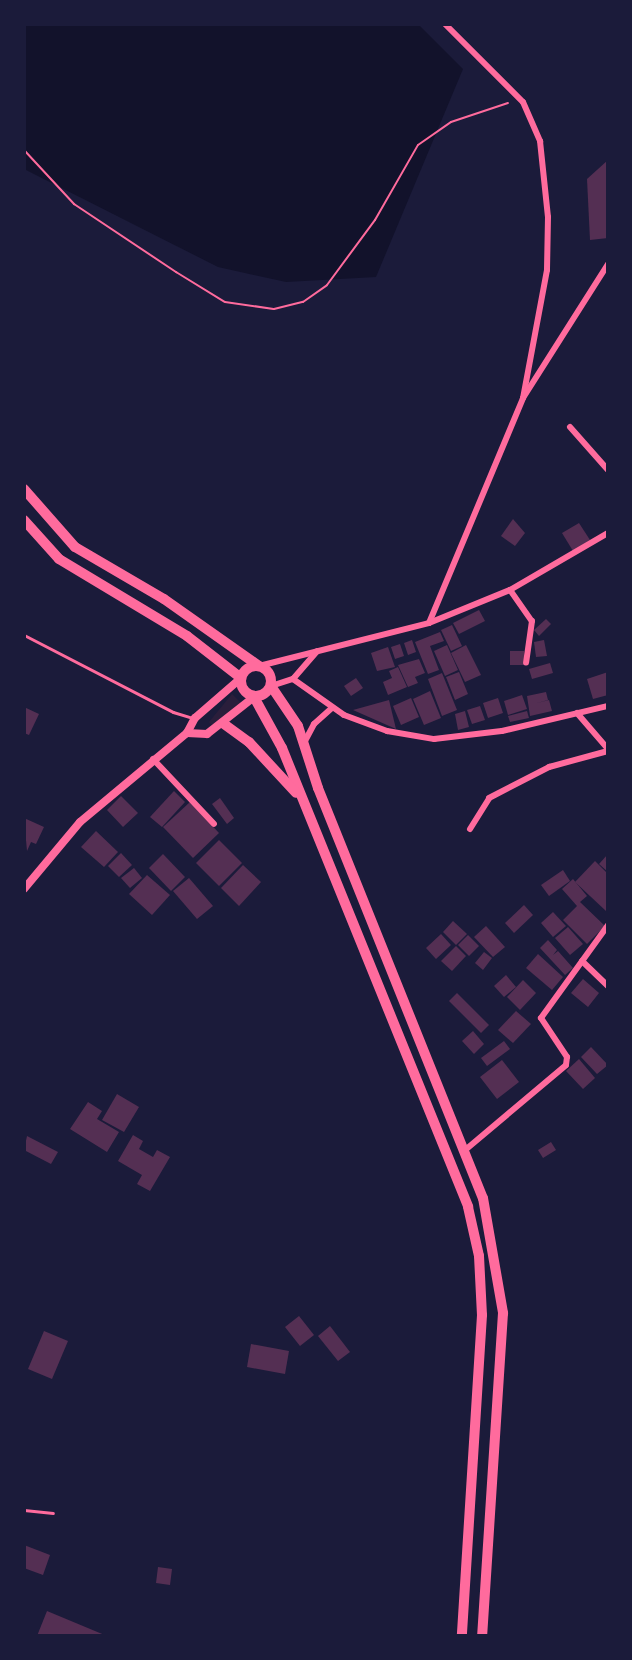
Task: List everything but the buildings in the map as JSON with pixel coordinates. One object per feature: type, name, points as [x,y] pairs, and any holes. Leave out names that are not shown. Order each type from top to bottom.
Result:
[{"type":"main road","points":[[24,489],[75,547],[164,599],[268,671],[271,686],[298,726],[483,1198],[503,1313],[482,1636]]},
{"type":"main road","points":[[24,520],[59,559],[187,636],[241,678],[243,689],[254,697],[272,723],[300,797],[468,1206],[478,1256],[482,1315],[462,1636]]},
{"type":"main road","points":[[241,678],[249,668],[259,666]]},
{"type":"main road","points":[[254,697],[264,695],[271,686]]},
{"type":"main road","points":[[224,724],[249,742],[300,797]]},
{"type":"street","points":[[444,24],[523,102],[540,141],[548,217],[547,270],[523,398]]},
{"type":"street","points":[[429,623],[523,398],[608,264]]},
{"type":"street","points":[[570,427],[608,470]]},
{"type":"street","points":[[259,666],[429,623],[510,590],[608,533]]},
{"type":"street","points":[[510,590],[532,621],[526,663]]},
{"type":"street","points":[[271,686],[293,679],[318,650]]},
{"type":"street","points":[[24,889],[80,822],[187,733],[195,718],[241,678]]},
{"type":"street","points":[[293,679],[332,708],[387,731],[434,739],[502,731],[608,706]]},
{"type":"street","points":[[187,733],[207,734],[224,724],[254,697]]},
{"type":"street","points":[[304,745],[314,724],[332,708]]},
{"type":"street","points":[[470,829],[489,798],[549,767],[608,750],[577,713]]},
{"type":"street","points":[[153,759],[214,824]]},
{"type":"street","points":[[464,1151],[566,1065],[567,1057],[541,1018],[608,925]]},
{"type":"street","points":[[582,961],[608,986]]},
{"type":"lane","points":[[24,635],[172,712],[195,718]]},
{"type":"lane","points":[[24,1510],[52,1513]]},
{"type":"path","points":[[24,150],[74,204],[176,272],[225,302],[274,309],[303,302],[327,285],[375,220],[422,141],[476,111],[523,102]]},
{"type":"shaded area","points":[[24,24],[418,24],[463,69],[376,277],[286,282],[218,267],[24,169]]},
{"type":"shaded area","points":[[232,694],[247,709],[211,725],[209,722]]}]
